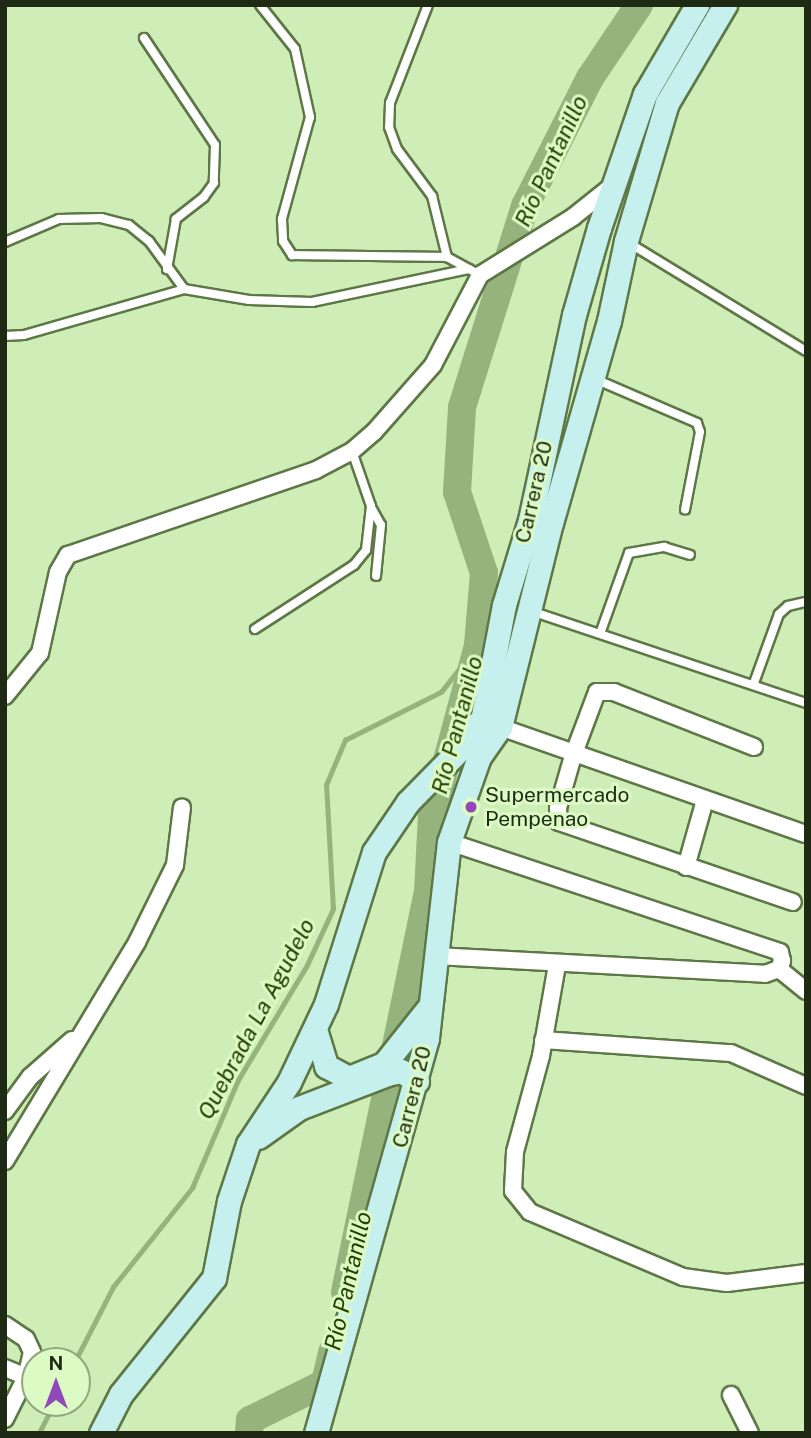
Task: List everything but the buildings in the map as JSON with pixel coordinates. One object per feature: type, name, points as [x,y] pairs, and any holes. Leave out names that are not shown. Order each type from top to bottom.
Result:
[{"type":"main road","name":"Carrera 20","points":[[489,725],[504,605],[530,520],[574,314],[598,228],[645,94],[697,5]]},
{"type":"main road","name":"Carrera 20","points":[[316,1433],[417,1081],[431,1004],[449,842],[470,753],[489,725],[528,611],[592,378],[626,240],[667,103],[724,5]]},
{"type":"main road","points":[[101,1433],[121,1394],[214,1278],[229,1201],[248,1144],[289,1082],[315,1029],[374,852],[432,773],[470,753]]},
{"type":"main road","points":[[315,1029],[326,1066],[335,1074],[349,1078],[367,1074],[393,1060],[431,1004]]},
{"type":"main road","points":[[393,1060],[401,1071],[417,1081]]},
{"type":"main road","points":[[248,1144],[299,1108],[393,1060]]},
{"type":"street","points":[[5,696],[40,653],[54,586],[68,555],[316,470],[352,451],[374,432],[433,365],[480,271],[573,217],[614,185]]},
{"type":"street","points":[[754,747],[614,692],[597,692],[573,756],[558,808],[559,822],[793,902]]},
{"type":"street","points":[[489,725],[806,834]]},
{"type":"street","points":[[686,867],[705,800]]},
{"type":"street","points":[[5,1161],[137,942],[175,865],[182,807]]},
{"type":"street","points":[[449,842],[780,952],[779,969]]},
{"type":"street","points":[[436,956],[557,965],[765,974],[779,969]]},
{"type":"street","points":[[557,965],[543,1040],[515,1152],[513,1191],[530,1212],[683,1277],[727,1283],[806,1273]]},
{"type":"street","points":[[779,969],[806,992]]},
{"type":"street","points":[[5,1111],[30,1077],[84,1030]]},
{"type":"street","points":[[543,1040],[731,1053],[806,1086]]},
{"type":"street","points":[[5,1325],[26,1339],[30,1347]]},
{"type":"street","points":[[5,1419],[21,1387]]},
{"type":"street","points":[[731,1395],[750,1433]]},
{"type":"lane","points":[[261,5],[295,49],[310,117],[282,219],[283,241],[292,254],[447,257],[480,271]]},
{"type":"lane","points":[[428,5],[390,103],[389,127],[397,149],[432,196],[447,257]]},
{"type":"lane","points":[[144,38],[215,145],[214,183],[204,197],[176,219],[167,269]]},
{"type":"lane","points":[[5,242],[59,219],[101,218],[129,225],[139,233],[184,289]]},
{"type":"lane","points":[[626,240],[806,351]]},
{"type":"lane","points":[[5,336],[24,335],[184,289],[249,300],[312,302],[480,271]]},
{"type":"lane","points":[[592,378],[697,422],[700,432],[685,510]]},
{"type":"lane","points":[[352,451],[371,506],[382,525],[376,576]]},
{"type":"lane","points":[[255,629],[354,565],[370,535],[371,506]]},
{"type":"lane","points":[[601,631],[629,553],[664,547],[690,555]]},
{"type":"lane","points":[[754,683],[779,614],[788,606],[806,602]]},
{"type":"lane","points":[[528,611],[601,631],[754,683],[806,704]]},
{"type":"waterway","name":"Río Pantanillo","points":[[345,1292],[428,892],[432,816],[478,645],[484,573],[457,492],[462,407],[525,206],[590,78],[639,5]]},
{"type":"waterway","name":"Quebrada La Agudelo","points":[[82,1347],[113,1287],[192,1188],[238,1080],[307,965],[333,909],[326,785],[345,740],[441,692],[478,645]]},
{"type":"waterway","name":"Río Pantanillo","points":[[249,1433],[250,1420],[325,1383],[332,1352]]},
{"type":"waterway","name":"Quebrada La Agudelo","points":[[39,1433],[47,1417]]},
{"type":"place","name":"Supermercado Pempenao","points":[[471,807]]}]
